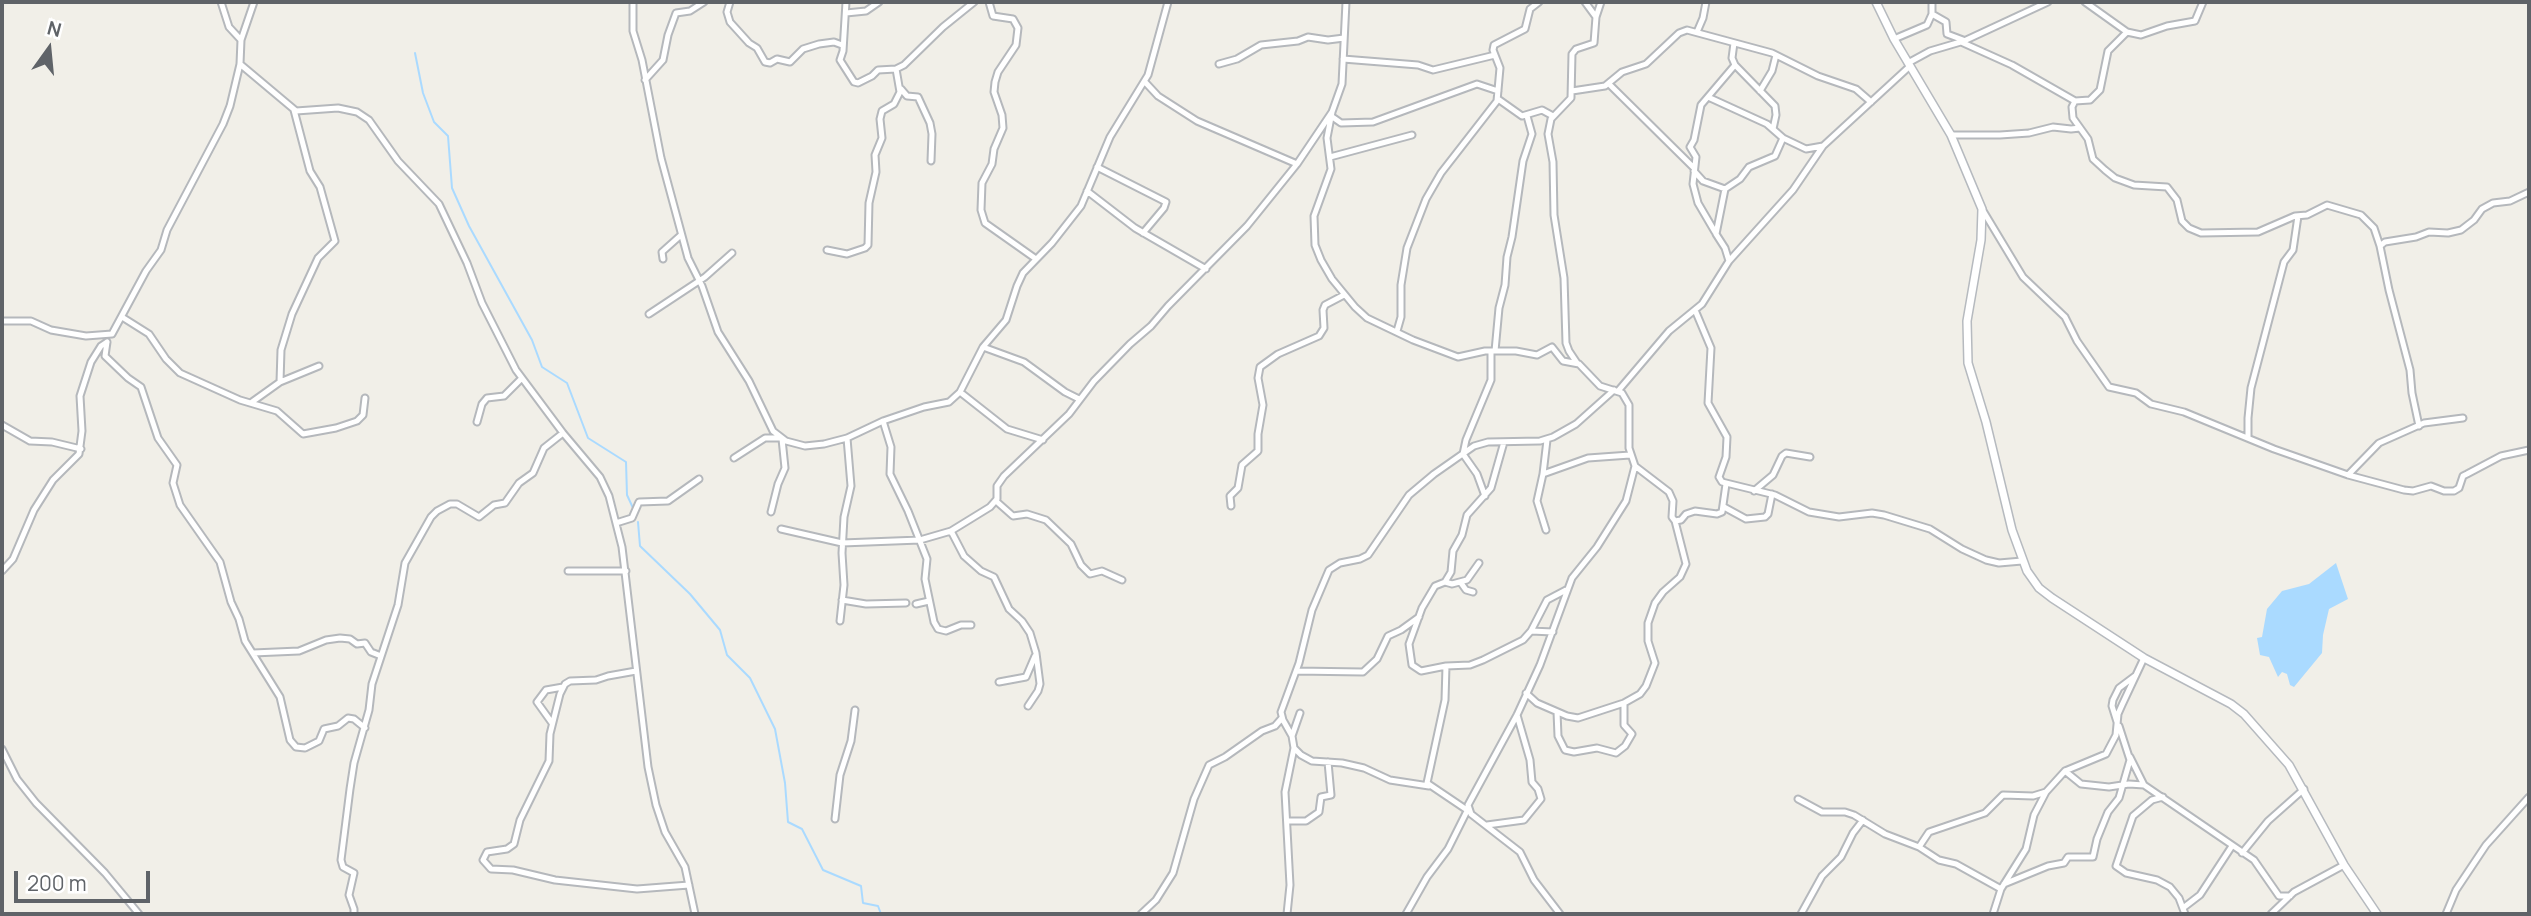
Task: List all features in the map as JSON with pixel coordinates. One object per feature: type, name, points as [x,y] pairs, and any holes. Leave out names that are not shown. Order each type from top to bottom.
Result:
[{"type":"street","points":[[221,2],[229,27],[241,40]]},
{"type":"street","points":[[2,571],[13,559],[34,510],[47,490],[79,454],[80,396],[89,366],[112,334],[160,250],[167,230],[216,142],[229,111],[240,64],[241,40],[254,2]]},
{"type":"street","points":[[633,2],[633,31],[660,158],[688,258],[718,331],[749,381],[769,424],[780,438],[785,467],[771,512]]},
{"type":"street","points":[[645,80],[663,60],[676,13],[690,11],[704,2]]},
{"type":"street","points":[[730,2],[727,12],[730,22],[749,44],[757,48],[765,62],[777,59],[790,62],[802,50],[819,44],[834,42],[842,45]]},
{"type":"street","points":[[846,2],[840,62],[856,83],[881,69],[896,69],[917,55],[943,27],[974,2]]},
{"type":"street","points":[[846,13],[866,11],[879,2]]},
{"type":"street","points":[[989,2],[992,16],[1013,19],[1018,28],[1016,46],[998,72],[995,82],[993,92],[1003,124],[992,164],[982,183],[981,211],[985,223],[1036,259]]},
{"type":"street","points":[[734,458],[763,439],[780,438],[805,446],[847,438],[883,421],[924,407],[949,402],[960,392],[983,347],[1004,323],[1020,278],[1080,208],[1110,137],[1145,82],[1168,2]]},
{"type":"street","points":[[1346,2],[1342,84],[1327,138],[1330,174],[1317,204],[1314,229],[1321,261],[1344,295],[1367,318],[1424,345],[1458,357],[1478,351],[1516,351],[1535,356],[1550,347],[1563,361],[1577,363]]},
{"type":"street","points":[[1397,331],[1401,317],[1401,285],[1407,248],[1426,200],[1438,177],[1498,99],[1500,68],[1494,55],[1494,45],[1525,29],[1530,9],[1539,2]]},
{"type":"street","points":[[1585,2],[1596,17]]},
{"type":"street","points":[[1526,693],[1537,703],[1578,718],[1624,703],[1640,694],[1655,663],[1648,641],[1648,623],[1655,603],[1680,577],[1686,564],[1672,514],[1673,501],[1669,492],[1635,466],[1630,455],[1629,405],[1624,395],[1600,386],[1577,363],[1566,343],[1564,278],[1554,215],[1553,162],[1548,134],[1553,116],[1569,102],[1572,91],[1572,54],[1576,49],[1594,43],[1596,17],[1601,2]]},
{"type":"street","points":[[1697,32],[1706,2]]},
{"type":"street","points":[[1876,2],[1951,135],[1982,209],[2023,277],[2065,317],[2107,385],[2136,393],[2151,404],[2184,412],[2348,475],[2404,490],[2431,486],[2451,492],[2459,488],[2466,474],[2501,456],[2529,450]]},
{"type":"street","points":[[1894,38],[1924,27],[1932,14],[1932,2]]},
{"type":"street","points":[[1287,914],[1290,885],[1286,787],[1294,748],[1292,736],[1282,718],[1281,708],[1296,671],[1309,617],[1329,570],[1340,563],[1368,555],[1409,495],[1434,474],[1481,443],[1547,440],[1576,424],[1616,390],[1669,331],[1702,304],[1729,261],[1793,190],[1823,146],[1909,64],[1930,51],[1963,41],[2048,2]]},
{"type":"street","points":[[2085,2],[2127,32],[2141,35],[2167,26],[2195,22],[2203,2]]},
{"type":"street","points":[[1932,14],[1946,23],[1947,34],[2012,65],[2075,102],[2090,100],[2100,90],[2107,54],[2127,32]]},
{"type":"street","points":[[1572,91],[1600,89],[1624,71],[1648,63],[1684,30],[1776,55],[1818,76],[1856,89],[1871,102]]},
{"type":"street","points":[[1219,64],[1237,59],[1261,45],[1292,42],[1308,37],[1328,40],[1343,38]]},
{"type":"street","points":[[1734,43],[1732,58],[1735,65],[1774,106],[1776,115],[1773,129]]},
{"type":"street","points":[[1343,59],[1417,65],[1433,70],[1494,55]]},
{"type":"street","points":[[1760,91],[1772,71],[1776,55]]},
{"type":"street","points":[[240,64],[294,110],[310,171],[320,187],[335,241],[318,258],[292,314],[281,350],[281,382]]},
{"type":"street","points":[[1729,261],[1727,251],[1698,203],[1693,184],[1696,157],[1690,147],[1694,140],[1700,107],[1735,65]]},
{"type":"street","points":[[896,69],[901,89],[907,96],[919,98],[930,123],[931,161]]},
{"type":"street","points":[[1145,82],[1158,96],[1197,121],[1297,164]]},
{"type":"street","points":[[1332,114],[1341,123],[1373,122],[1477,84],[1499,91]]},
{"type":"street","points":[[1609,84],[1703,181],[1725,189]]},
{"type":"street","points":[[827,250],[847,254],[868,246],[869,203],[876,172],[874,157],[882,138],[880,119],[882,111],[895,102],[901,89]]},
{"type":"street","points":[[1707,97],[1773,129],[1783,138],[1806,149],[1823,146]]},
{"type":"street","points":[[1498,99],[1518,114],[1527,117],[1542,110],[1553,116]]},
{"type":"street","points":[[2075,102],[2072,112],[2088,139],[2093,159],[2115,178],[2134,185],[2167,187],[2178,200],[2180,219],[2196,232],[2254,233],[2307,215],[2327,205],[2356,212],[2374,228],[2410,370],[2419,426]]},
{"type":"street","points":[[294,110],[338,108],[357,112],[369,120],[398,161],[439,204],[467,263],[482,303],[522,378],[600,477],[609,496],[626,571],[648,767],[656,806],[665,832],[685,867],[695,914]]},
{"type":"street","points":[[781,528],[842,543],[920,540],[951,531],[972,520],[996,501],[998,483],[1069,414],[1079,399],[1130,344],[1151,326],[1247,226],[1297,164],[1332,114]]},
{"type":"street","points":[[1485,496],[1477,474],[1463,454],[1466,440],[1491,380],[1499,308],[1505,285],[1523,161],[1532,134],[1527,117]]},
{"type":"street","points":[[1951,135],[2000,135],[2053,127],[2080,128]]},
{"type":"street","points":[[1532,134],[1548,134]]},
{"type":"street","points":[[1330,157],[1412,135]]},
{"type":"street","points":[[1716,234],[1725,189],[1740,179],[1749,167],[1775,156],[1783,138]]},
{"type":"street","points":[[1097,167],[1166,202],[1143,233]]},
{"type":"street","points":[[1087,191],[1143,233],[1206,269]]},
{"type":"street","points":[[2380,246],[2429,232],[2448,233],[2461,230],[2490,204],[2510,201],[2529,192]]},
{"type":"street","points":[[1982,209],[1981,240],[1967,321],[1968,363],[2022,562],[2043,592],[2144,658],[2231,704],[2244,714],[2283,755],[2344,865],[2377,914]]},
{"type":"street","points":[[2248,438],[2253,381],[2284,262],[2293,250],[2298,216]]},
{"type":"street","points":[[663,259],[662,252],[681,235]]},
{"type":"street","points":[[649,314],[699,280],[732,253]]},
{"type":"street","points":[[1231,506],[1230,496],[1238,488],[1242,465],[1258,452],[1263,405],[1258,379],[1260,366],[1278,354],[1319,336],[1324,328],[1325,305],[1344,295]]},
{"type":"street","points":[[1695,310],[1711,348],[1708,403],[1727,437],[1726,457],[1719,477],[1722,482],[1772,494],[1809,512],[1839,517],[1872,513],[1884,515],[1930,528],[1962,549],[1986,560],[1999,563],[2022,562]]},
{"type":"street","points":[[122,317],[149,334],[166,359],[180,373],[240,400],[277,411],[298,431],[308,434],[357,421],[363,415],[365,398]]},
{"type":"street","points":[[2,321],[31,321],[51,330],[86,336],[112,334]]},
{"type":"street","points":[[105,356],[107,342]]},
{"type":"street","points":[[983,347],[1024,362],[1079,399]]},
{"type":"street","points":[[99,351],[141,387],[158,438],[177,465],[173,483],[180,505],[220,562],[245,641],[280,697],[287,734],[296,747],[305,748],[319,741],[324,729],[338,726],[346,718],[354,719],[365,728]]},
{"type":"street","points":[[252,402],[281,382],[319,366]]},
{"type":"street","points":[[477,422],[482,404],[487,398],[505,395],[522,378]]},
{"type":"street","points":[[960,392],[1007,429],[1043,440]]},
{"type":"street","points":[[2348,475],[2375,445],[2424,423],[2463,418]]},
{"type":"street","points":[[883,421],[891,447],[890,474],[920,540],[927,563],[925,577],[932,618],[940,630],[946,632],[961,625],[971,625]]},
{"type":"street","points":[[2,425],[30,441],[52,442],[81,449]]},
{"type":"street","points":[[354,914],[348,895],[354,873],[343,867],[341,860],[353,768],[365,728],[372,684],[400,598],[403,568],[431,517],[443,508],[457,504],[475,516],[482,517],[494,505],[505,503],[519,483],[533,473],[544,448],[563,433]]},
{"type":"street","points":[[840,621],[844,585],[842,543],[851,486],[847,438]]},
{"type":"street","points":[[1546,530],[1537,505],[1547,440]]},
{"type":"street","points":[[1445,582],[1451,572],[1453,551],[1462,535],[1467,515],[1491,488],[1504,442]]},
{"type":"street","points":[[1754,491],[1773,475],[1779,461],[1787,453],[1810,457]]},
{"type":"street","points":[[1543,474],[1588,458],[1630,455]]},
{"type":"street","points":[[1406,914],[1427,877],[1448,849],[1469,802],[1517,715],[1553,632],[1566,590],[1622,508],[1635,466]]},
{"type":"street","points":[[616,523],[632,518],[639,502],[668,501],[699,479]]},
{"type":"street","points":[[1675,521],[1695,511],[1720,514],[1724,507],[1726,484]]},
{"type":"street","points":[[1724,507],[1746,519],[1765,517],[1772,494]]},
{"type":"street","points":[[996,501],[1013,516],[1027,514],[1046,520],[1071,544],[1081,565],[1090,574],[1102,571],[1122,580]]},
{"type":"street","points":[[951,531],[964,555],[981,571],[997,580],[1009,609],[1030,633],[1036,653],[1040,687],[1028,706]]},
{"type":"street","points":[[1479,563],[1470,577],[1461,583],[1445,582],[1435,586],[1419,617],[1409,645],[1412,665],[1421,671],[1476,663],[1523,640],[1531,631],[1547,600],[1566,590]]},
{"type":"street","points":[[568,571],[626,571]]},
{"type":"street","points":[[1461,583],[1466,590],[1474,592]]},
{"type":"street","points":[[842,600],[866,604],[906,603]]},
{"type":"street","points":[[916,604],[929,601]]},
{"type":"street","points":[[1296,671],[1363,672],[1377,659],[1388,636],[1419,617]]},
{"type":"street","points":[[1531,631],[1553,632]]},
{"type":"street","points":[[253,653],[299,651],[326,640],[340,638],[350,639],[357,645],[365,643],[371,652],[380,656]]},
{"type":"street","points":[[999,682],[1026,677],[1036,653]]},
{"type":"street","points":[[1993,914],[2002,887],[2026,849],[2035,815],[2046,792],[2065,771],[2106,754],[2116,735],[2122,705],[2144,658]]},
{"type":"street","points":[[1429,786],[1427,781],[1445,701],[1446,666]]},
{"type":"street","points":[[552,723],[537,702],[546,690],[563,687],[570,681],[596,680],[636,671]]},
{"type":"street","points":[[2134,676],[2119,688],[2112,706],[2144,785],[2256,862],[2279,896],[2290,896]]},
{"type":"street","points":[[563,687],[552,723],[549,761],[520,820],[514,844],[507,849],[487,852],[483,860],[485,864],[491,869],[626,888],[688,885]]},
{"type":"street","points":[[1557,712],[1558,736],[1565,750],[1573,752],[1597,748],[1616,752],[1625,746],[1632,734],[1625,725],[1624,703]]},
{"type":"street","points":[[835,820],[840,775],[851,741],[855,710]]},
{"type":"street","points":[[1292,736],[1300,713]]},
{"type":"street","points":[[1487,825],[1524,820],[1541,799],[1532,782],[1530,760],[1517,715]]},
{"type":"street","points":[[1141,914],[1156,900],[1173,873],[1195,799],[1209,765],[1262,731],[1275,726],[1282,718]]},
{"type":"street","points":[[1294,748],[1312,761],[1364,768],[1390,780],[1429,786],[1468,809],[1520,852],[1534,880],[1560,914]]},
{"type":"street","points":[[2,749],[17,779],[36,803],[105,873],[139,914]]},
{"type":"street","points":[[2002,887],[2048,866],[2064,863],[2069,857],[2093,858],[2097,839],[2108,813],[2118,800],[2130,756]]},
{"type":"street","points":[[1287,821],[1306,821],[1319,812],[1321,797],[1331,794],[1328,762]]},
{"type":"street","points":[[2065,771],[2081,784],[2109,787],[2144,785]]},
{"type":"street","points":[[2242,853],[2268,821],[2304,789]]},
{"type":"street","points":[[1919,846],[1929,832],[1985,813],[2003,795],[2033,796],[2046,792]]},
{"type":"street","points":[[2163,797],[2152,800],[2133,816],[2116,866],[2126,873],[2164,883],[2176,893],[2184,911],[2200,895],[2232,846]]},
{"type":"street","points":[[2446,914],[2456,890],[2486,845],[2529,797]]},
{"type":"street","points":[[1798,799],[1818,810],[1848,813],[1887,835],[1919,846],[1933,857],[1956,864],[2002,887]]},
{"type":"street","points":[[1801,914],[1822,877],[1841,857],[1863,820]]},
{"type":"street","points":[[2271,914],[2290,896],[2344,865]]},
{"type":"water","points":[[2336,563],[2348,599],[2329,609],[2322,653],[2294,687],[2290,685],[2287,674],[2282,672],[2278,677],[2269,657],[2260,655],[2257,638],[2262,637],[2267,609],[2282,591],[2309,584]]},
{"type":"waterway","points":[[415,53],[423,93],[434,122],[448,136],[452,188],[469,226],[532,340],[542,367],[567,383],[588,438],[626,462],[627,495],[633,508]]},
{"type":"waterway","points":[[638,522],[640,546],[690,594],[720,630],[727,655],[750,678],[775,729],[785,783],[788,822],[802,829],[823,870],[861,886],[863,903],[878,906],[881,914]]}]
